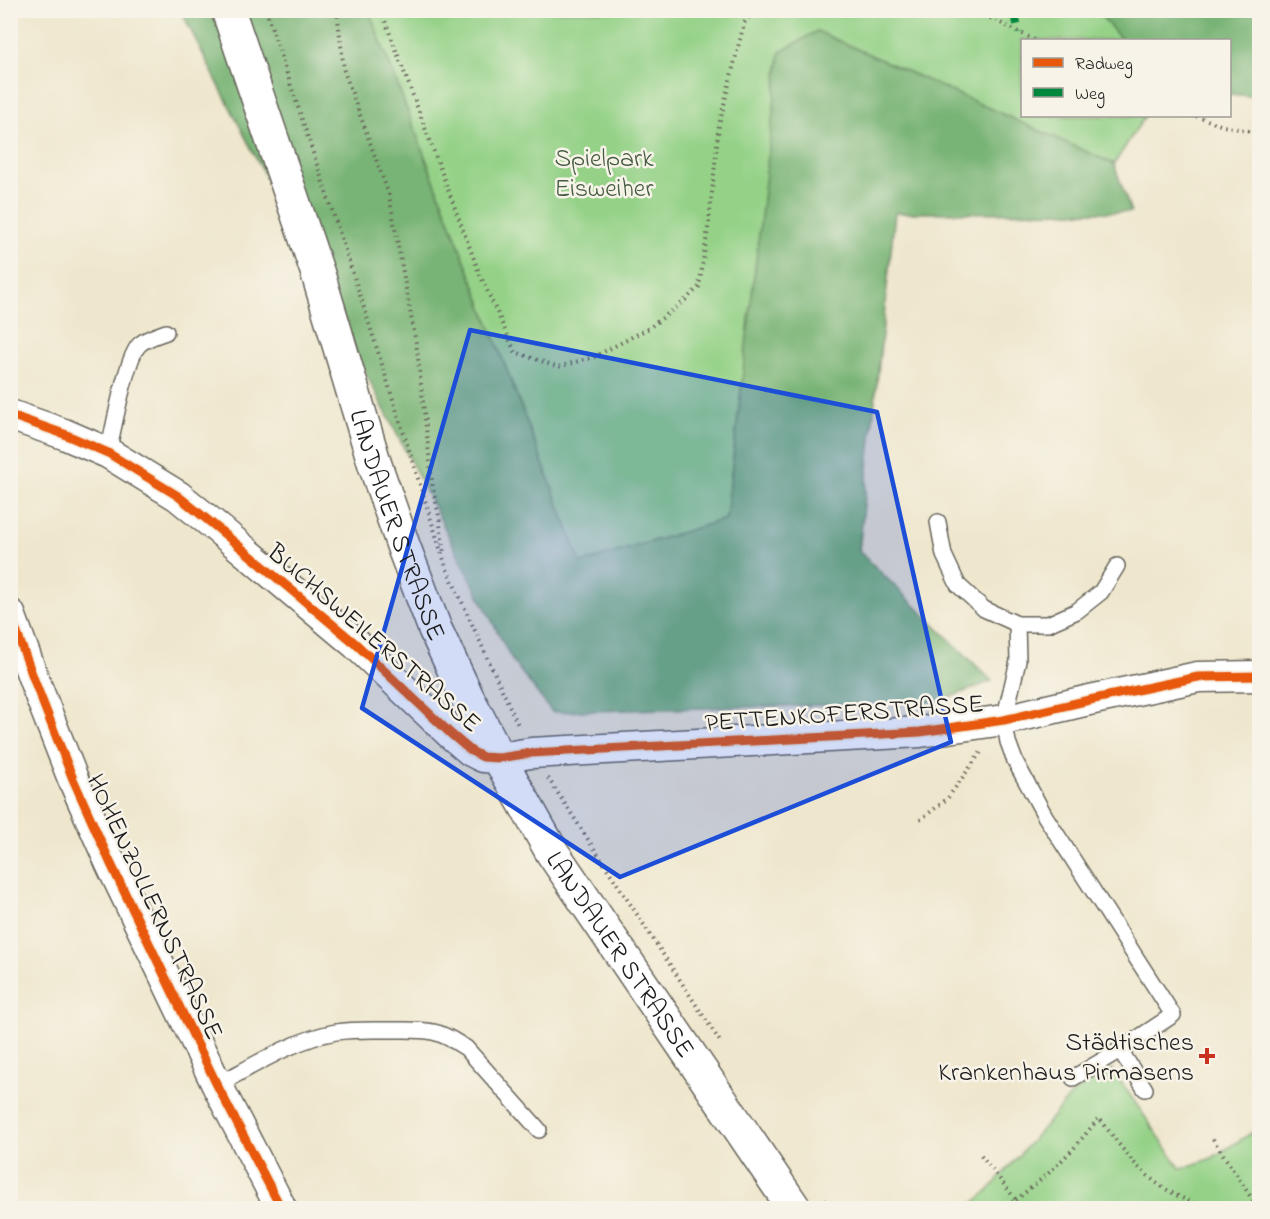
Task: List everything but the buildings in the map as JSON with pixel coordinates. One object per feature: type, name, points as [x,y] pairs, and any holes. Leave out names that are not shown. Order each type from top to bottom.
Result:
[{"type":"main road","name":"LANDAUER STRASSE","points":[[228,10],[318,274],[375,465],[435,629],[468,699],[552,852],[808,1204]]},
{"type":"street","name":"BUCHSWEILERSTRASSE","points":[[10,415],[21,417],[108,453],[178,496],[356,644],[471,751],[483,757],[499,758]]},
{"type":"street","name":"HOHENZOLLERNSTRASSE","points":[[10,614],[73,779],[110,862],[217,1085],[280,1209]]},
{"type":"street","name":"PETTENKOFERSTRASSE","points":[[499,758],[531,753],[920,732],[1004,720],[1198,677],[1260,676]]},
{"type":"lane","points":[[108,453],[122,392],[135,352],[140,344],[166,332]]},
{"type":"lane","points":[[938,522],[944,555],[958,585],[984,609],[1017,624],[1048,624],[1077,611],[1101,592],[1117,566]]},
{"type":"lane","points":[[1017,624],[1018,661],[1004,720],[1008,742],[1015,761],[1045,816],[1173,1015],[1073,1078]]},
{"type":"lane","points":[[217,1085],[280,1052],[335,1032],[377,1030],[434,1032],[466,1048],[539,1130]]},
{"type":"lane","points":[[1120,1050],[1145,1089]]},
{"type":"path","points":[[266,10],[360,295],[446,567],[531,753],[725,1050]]},
{"type":"path","points":[[337,10],[344,71],[389,195],[417,349],[433,489],[446,567]]},
{"type":"path","points":[[381,10],[480,275],[515,352],[558,367],[594,357],[649,328],[699,287],[709,222],[719,125],[744,22],[755,10]]},
{"type":"path","points":[[974,10],[1033,39]]},
{"type":"path","points":[[1199,117],[1223,126],[1260,133]]},
{"type":"path","points":[[920,820],[947,799],[1004,720]]},
{"type":"path","points":[[1004,1209],[1051,1172],[1098,1118],[1148,1176],[1169,1191],[1189,1201],[1221,1209]]},
{"type":"path","points":[[1214,1139],[1257,1207],[1239,1209]]},
{"type":"path","points":[[981,1155],[1016,1200]]},
{"type":"path","points":[[808,1204],[829,1209]]},
{"type":"highlighted area","points":[[470,330],[877,412],[951,742],[620,877],[362,708]]},
{"type":"green space","points":[[181,11],[369,11],[581,563],[726,519],[780,52],[817,31],[1114,164],[1131,212],[895,213],[859,551],[992,681],[938,702],[552,712],[512,660]]},
{"type":"green space","name":"Spielpark Eisweiher","points":[[369,11],[1097,11],[1121,39],[1021,39],[1021,117],[1144,117],[1114,164],[817,31],[781,52],[726,519],[581,563]]},
{"type":"green space","points":[[1097,11],[1259,11],[1259,97],[1231,94],[1231,39],[1121,39]]},
{"type":"green space","points":[[1112,1069],[1181,1169],[1212,1158],[1259,1128],[1259,1208],[967,1208],[988,1191],[1073,1093]]},
{"type":"marked path","points":[[1014,10],[1019,33]]},
{"type":"cycle path","points":[[10,415],[64,434],[108,453],[178,496],[356,644],[451,734],[471,751],[483,757],[499,758],[531,753],[920,732],[1004,720],[1198,677],[1260,676]]},
{"type":"cycle path","points":[[10,614],[73,779],[110,862],[217,1085],[281,1208]]},
{"type":"place","name":"Städtisches Krankenhaus Pirmasens","points":[[1207,1056]]}]
